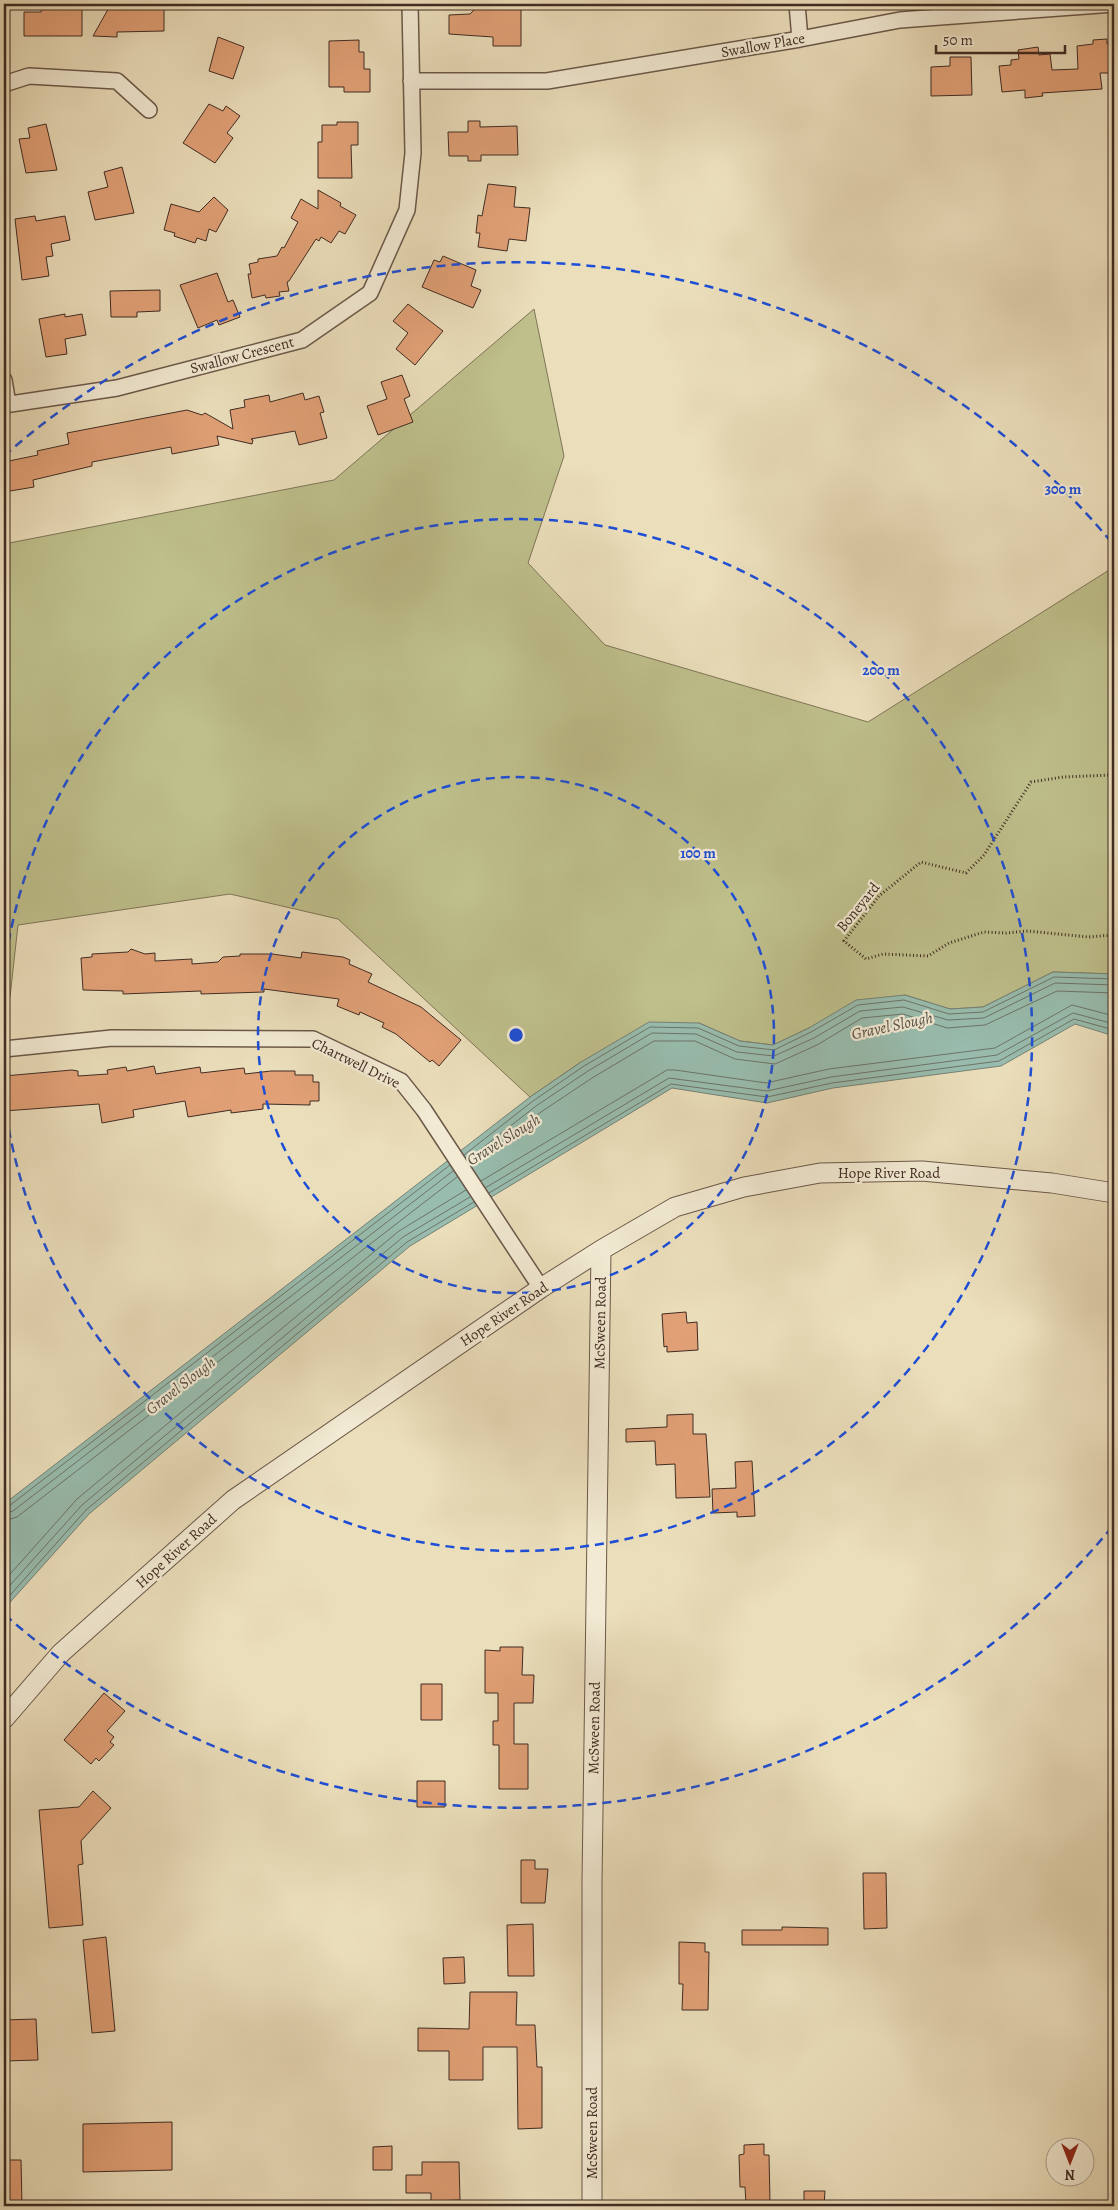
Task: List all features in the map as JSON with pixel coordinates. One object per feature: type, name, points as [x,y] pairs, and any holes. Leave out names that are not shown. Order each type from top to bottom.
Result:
[{"type":"street","name":"Swallow Crescent","points":[[6,404],[116,388],[302,340],[370,293],[407,210],[413,153],[410,4]]},
{"type":"street","points":[[797,4],[800,39]]},
{"type":"street","name":"Swallow Place","points":[[411,81],[547,81],[800,39],[919,17],[1114,4]]},
{"type":"street","points":[[4,84],[29,76],[116,81],[149,110]]},
{"type":"street","points":[[4,380],[6,404]]},
{"type":"street","name":"Chartwell Drive","points":[[4,1049],[112,1038],[313,1039],[401,1081],[424,1110],[541,1288]]},
{"type":"street","name":"Hope River Road","points":[[4,1719],[61,1653],[233,1500],[541,1288],[600,1250],[675,1207],[744,1187],[820,1173],[922,1170],[1052,1183],[1114,1193]]},
{"type":"street","name":"McSween Road","points":[[592,2206],[592,1882],[600,1250]]},
{"type":"path","name":"Boneyard","points":[[1114,778],[1110,776],[1092,776],[1031,782],[984,855],[966,873],[921,862],[879,896],[844,941],[866,959],[883,954],[928,956],[949,943],[984,932],[1006,934],[1028,931],[1088,937],[1114,934]]},
{"type":"green space","points":[[534,309],[564,456],[528,563],[605,645],[868,722],[1114,567],[1114,974],[1053,972],[983,1007],[950,1009],[905,995],[809,1028],[773,1045],[740,1041],[699,1023],[581,1062],[530,1097],[338,919],[230,894],[18,925],[10,997],[4,1010],[4,544],[334,480]]},
{"type":"water","name":"Gravel Slough","points":[[1053,972],[1114,974],[1114,1036],[1075,1024],[1001,1066],[833,1088],[767,1103],[672,1088],[410,1246],[89,1514],[4,1609],[4,1504],[530,1097],[581,1062],[649,1022],[699,1023],[740,1041],[773,1045],[809,1028],[856,1000],[905,995],[950,1009],[983,1007]]},
{"type":"building","points":[[111,4],[164,4],[164,31],[117,32],[117,37],[93,36]]},
{"type":"building","points":[[480,4],[521,4],[521,46],[493,46],[493,37],[449,34],[449,15],[470,14]]},
{"type":"building","points":[[82,6],[82,36],[24,36],[24,12],[41,12],[42,7]]},
{"type":"building","points":[[218,37],[244,47],[233,79],[209,71]]},
{"type":"building","points":[[1107,39],[1107,44],[1114,43],[1114,73],[1100,73],[1102,89],[1042,93],[1043,96],[1025,98],[1025,90],[1002,92],[999,66],[1011,65],[1011,60],[1019,59],[1018,50],[1038,47],[1039,55],[1050,54],[1052,70],[1078,69],[1077,46],[1093,44],[1093,40]]},
{"type":"building","points":[[359,40],[359,52],[364,52],[364,69],[370,69],[370,92],[344,92],[344,87],[329,87],[329,41]]},
{"type":"building","points":[[950,57],[971,57],[972,95],[931,96],[931,67],[950,66]]},
{"type":"building","points":[[209,104],[223,111],[226,106],[240,116],[227,133],[233,138],[215,163],[183,143]]},
{"type":"building","points":[[468,121],[480,121],[480,127],[517,126],[518,155],[481,155],[481,161],[468,161],[468,156],[449,156],[448,132],[468,132]]},
{"type":"building","points":[[337,122],[358,122],[358,145],[351,145],[352,178],[318,178],[318,142],[322,142],[322,125],[337,125]]},
{"type":"building","points":[[46,124],[57,170],[26,173],[19,139],[30,138],[28,128]]},
{"type":"building","points":[[122,167],[134,213],[95,220],[88,192],[108,187],[104,172]]},
{"type":"building","points":[[488,184],[516,187],[514,207],[530,208],[526,241],[509,239],[507,251],[478,247],[480,233],[476,233],[478,215],[482,216]]},
{"type":"building","points":[[318,190],[341,203],[340,206],[356,215],[345,234],[339,231],[331,243],[321,237],[319,241],[316,239],[287,282],[289,291],[279,292],[280,296],[266,298],[265,295],[252,298],[248,274],[251,274],[249,264],[258,262],[258,259],[277,256],[282,247],[284,248],[298,222],[291,218],[301,199],[318,209]]},
{"type":"building","points":[[214,197],[228,210],[216,232],[209,229],[206,241],[197,238],[195,243],[174,236],[175,233],[164,230],[171,204],[199,212]]},
{"type":"building","points":[[35,216],[36,221],[65,216],[70,240],[51,244],[53,256],[46,257],[49,276],[22,280],[15,219]]},
{"type":"building","points":[[443,256],[476,270],[471,286],[481,290],[473,308],[422,287],[434,260],[440,262]]},
{"type":"building","points":[[217,273],[228,302],[233,300],[240,317],[219,325],[217,320],[198,328],[180,285]]},
{"type":"building","points":[[160,290],[160,311],[137,312],[137,317],[111,317],[110,291]]},
{"type":"building","points":[[408,304],[443,331],[415,365],[396,349],[408,333],[393,321]]},
{"type":"building","points":[[65,314],[65,317],[82,314],[86,335],[65,339],[67,354],[46,357],[39,319]]},
{"type":"building","points":[[402,375],[410,396],[404,399],[413,422],[378,435],[367,406],[387,399],[381,382]]},
{"type":"building","points":[[303,393],[305,400],[319,396],[324,412],[320,413],[327,438],[299,445],[295,431],[251,439],[253,440],[252,444],[217,436],[219,445],[172,454],[171,447],[92,462],[92,466],[33,480],[34,487],[4,492],[4,462],[38,455],[37,451],[69,444],[67,433],[187,410],[202,415],[205,413],[233,429],[230,410],[245,407],[244,400],[269,395],[270,402]]},
{"type":"building","points":[[131,949],[145,954],[155,953],[155,961],[192,959],[192,964],[218,962],[223,957],[240,956],[240,954],[272,954],[301,958],[302,952],[343,957],[350,960],[349,964],[372,974],[368,982],[421,1007],[461,1040],[439,1066],[432,1060],[430,1062],[396,1034],[382,1027],[384,1023],[360,1012],[359,1015],[337,1006],[339,999],[264,989],[264,992],[201,994],[201,991],[123,994],[123,991],[83,990],[81,958],[92,957],[92,954],[128,952]]},
{"type":"building","points":[[154,1066],[156,1074],[200,1067],[201,1073],[244,1068],[245,1074],[295,1071],[295,1075],[313,1075],[313,1082],[319,1082],[319,1101],[310,1101],[310,1105],[263,1104],[263,1109],[231,1113],[231,1110],[188,1117],[185,1101],[133,1110],[134,1117],[102,1123],[99,1104],[4,1111],[4,1076],[72,1070],[78,1071],[78,1076],[108,1074],[107,1070],[126,1067],[127,1071]]},
{"type":"building","points":[[686,1312],[687,1323],[697,1322],[698,1350],[667,1352],[667,1346],[664,1347],[662,1314]]},
{"type":"building","points":[[693,1414],[693,1434],[706,1434],[710,1497],[676,1498],[675,1464],[656,1465],[655,1441],[626,1442],[626,1429],[667,1427],[667,1415]]},
{"type":"building","points":[[752,1461],[755,1516],[737,1517],[737,1512],[713,1513],[712,1489],[736,1488],[735,1462]]},
{"type":"building","points":[[500,1647],[523,1647],[522,1675],[534,1675],[533,1703],[514,1703],[514,1744],[528,1744],[528,1789],[499,1789],[499,1745],[493,1745],[493,1721],[498,1721],[498,1693],[485,1693],[485,1650],[500,1651]]},
{"type":"building","points":[[421,1684],[442,1684],[442,1720],[421,1720]]},
{"type":"building","points":[[104,1693],[125,1711],[107,1731],[114,1737],[110,1742],[114,1745],[99,1761],[96,1758],[91,1764],[64,1740]]},
{"type":"building","points":[[417,1781],[445,1781],[445,1807],[417,1807]]},
{"type":"building","points":[[93,1791],[111,1808],[81,1841],[83,1864],[78,1865],[83,1925],[49,1928],[39,1810],[79,1807]]},
{"type":"building","points":[[521,1860],[535,1860],[535,1869],[548,1869],[545,1903],[521,1903]]},
{"type":"building","points":[[863,1873],[886,1873],[887,1928],[864,1929]]},
{"type":"building","points":[[533,1924],[534,1976],[508,1976],[507,1925]]},
{"type":"building","points":[[782,1927],[828,1928],[828,1945],[742,1945],[742,1930],[782,1930]]},
{"type":"building","points":[[106,1937],[115,2031],[92,2033],[83,1940]]},
{"type":"building","points":[[679,1942],[705,1943],[705,1952],[709,1952],[708,2010],[682,2010],[683,1984],[679,1984]]},
{"type":"building","points":[[464,1957],[465,1983],[444,1984],[443,1958]]},
{"type":"building","points":[[470,1992],[517,1992],[516,2025],[535,2025],[537,2067],[542,2067],[542,2128],[518,2129],[517,2047],[483,2047],[483,2080],[449,2080],[449,2051],[418,2051],[418,2028],[469,2029]]},
{"type":"building","points":[[36,2019],[38,2060],[4,2061],[4,2020]]},
{"type":"building","points":[[172,2122],[172,2170],[83,2172],[83,2124]]},
{"type":"building","points":[[764,2144],[764,2155],[769,2155],[770,2203],[746,2204],[745,2187],[740,2187],[739,2155],[744,2154],[744,2145]]},
{"type":"building","points":[[392,2146],[392,2170],[373,2170],[373,2147]]},
{"type":"building","points":[[4,2160],[21,2160],[22,2206],[4,2206]]},
{"type":"building","points":[[422,2162],[459,2162],[460,2200],[431,2201],[431,2193],[406,2193],[406,2175],[422,2175]]},
{"type":"building","points":[[804,2191],[825,2191],[824,2205],[804,2205]]}]
